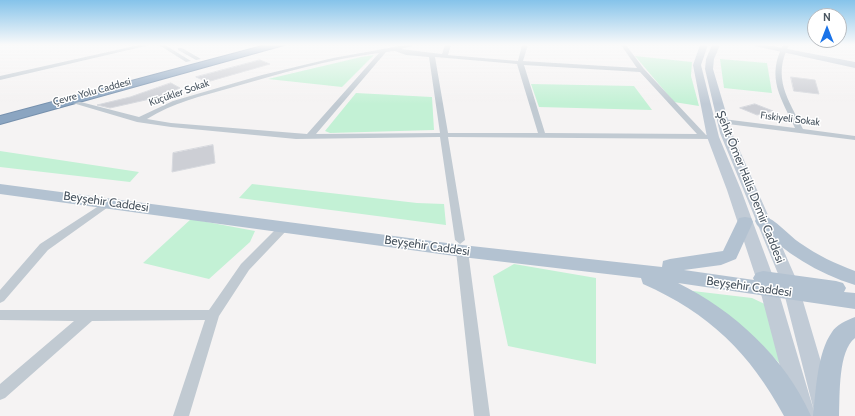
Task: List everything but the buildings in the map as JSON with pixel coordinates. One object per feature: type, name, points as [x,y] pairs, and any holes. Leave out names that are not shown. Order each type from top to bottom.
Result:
[{"type":"highway","points":[[0,108],[175,64]]},
{"type":"highway","name":"Çevre Yolu Caddesi","points":[[0,112],[184,64]]},
{"type":"highway","name":"Çevre Yolu Caddesi","points":[[0,116],[202,64]]},
{"type":"highway","points":[[0,120],[206,64]]},
{"type":"main road","name":"Şehit Ömer Halis Demir Caddesi","points":[[698,64],[709,137],[791,287],[826,416]]},
{"type":"main road","name":"Şehit Ömer Halis Demir Caddesi","points":[[709,64],[709,69],[723,121],[754,221],[767,284],[804,416]]},
{"type":"main road","name":"Beyşehir Caddesi","points":[[0,178],[624,269],[791,287],[855,291]]},
{"type":"main road","name":"Beyşehir Caddesi","points":[[0,189],[108,202],[284,227],[670,266],[767,284]]},
{"type":"main road","points":[[670,266],[721,260],[730,255],[754,221],[801,254],[828,269],[855,278]]},
{"type":"main road","points":[[624,269],[676,290],[722,320],[740,335],[770,371],[798,416]]},
{"type":"main road","name":"Beyşehir Caddesi","points":[[791,287],[855,301]]},
{"type":"main road","points":[[826,416],[830,367],[840,337],[855,326]]},
{"type":"street","points":[[0,78],[61,64]]},
{"type":"street","name":"Küçükler Sokak","points":[[140,120],[151,112],[177,102],[316,64]]},
{"type":"street","points":[[310,136],[372,64]]},
{"type":"street","points":[[433,64],[461,246],[482,416]]},
{"type":"street","points":[[520,64],[542,135]]},
{"type":"street","points":[[545,64],[642,70]]},
{"type":"street","points":[[638,64],[709,137]]},
{"type":"street","points":[[778,64],[780,90],[800,130]]},
{"type":"street","points":[[69,101],[140,120],[171,125],[296,136],[542,135],[709,137]]},
{"type":"street","name":"Fıskiyeli Sokak","points":[[723,121],[855,138]]},
{"type":"street","points":[[0,298],[44,247],[108,202]]},
{"type":"street","points":[[181,416],[213,315],[245,268],[284,227]]},
{"type":"street","points":[[0,315],[213,315]]},
{"type":"street","points":[[0,393],[89,316]]},
{"type":"green space","points":[[330,64],[365,64],[342,87],[268,79]]},
{"type":"green space","points":[[642,64],[692,64],[691,76],[699,106],[674,102]]},
{"type":"green space","points":[[721,64],[767,64],[772,93],[724,88]]},
{"type":"green space","points":[[531,84],[634,86],[652,110],[539,107]]},
{"type":"green space","points":[[356,93],[432,97],[434,130],[330,133],[325,131]]},
{"type":"green space","points":[[0,151],[139,172],[130,182],[0,167]]},
{"type":"green space","points":[[252,184],[417,203],[444,204],[446,225],[239,198]]},
{"type":"green space","points":[[191,219],[255,231],[250,242],[209,279],[143,263]]},
{"type":"green space","points":[[514,264],[596,278],[596,364],[508,346],[493,276]]},
{"type":"green space","points":[[693,291],[752,298],[771,307],[780,364],[760,343],[739,325],[717,308],[692,293]]}]
